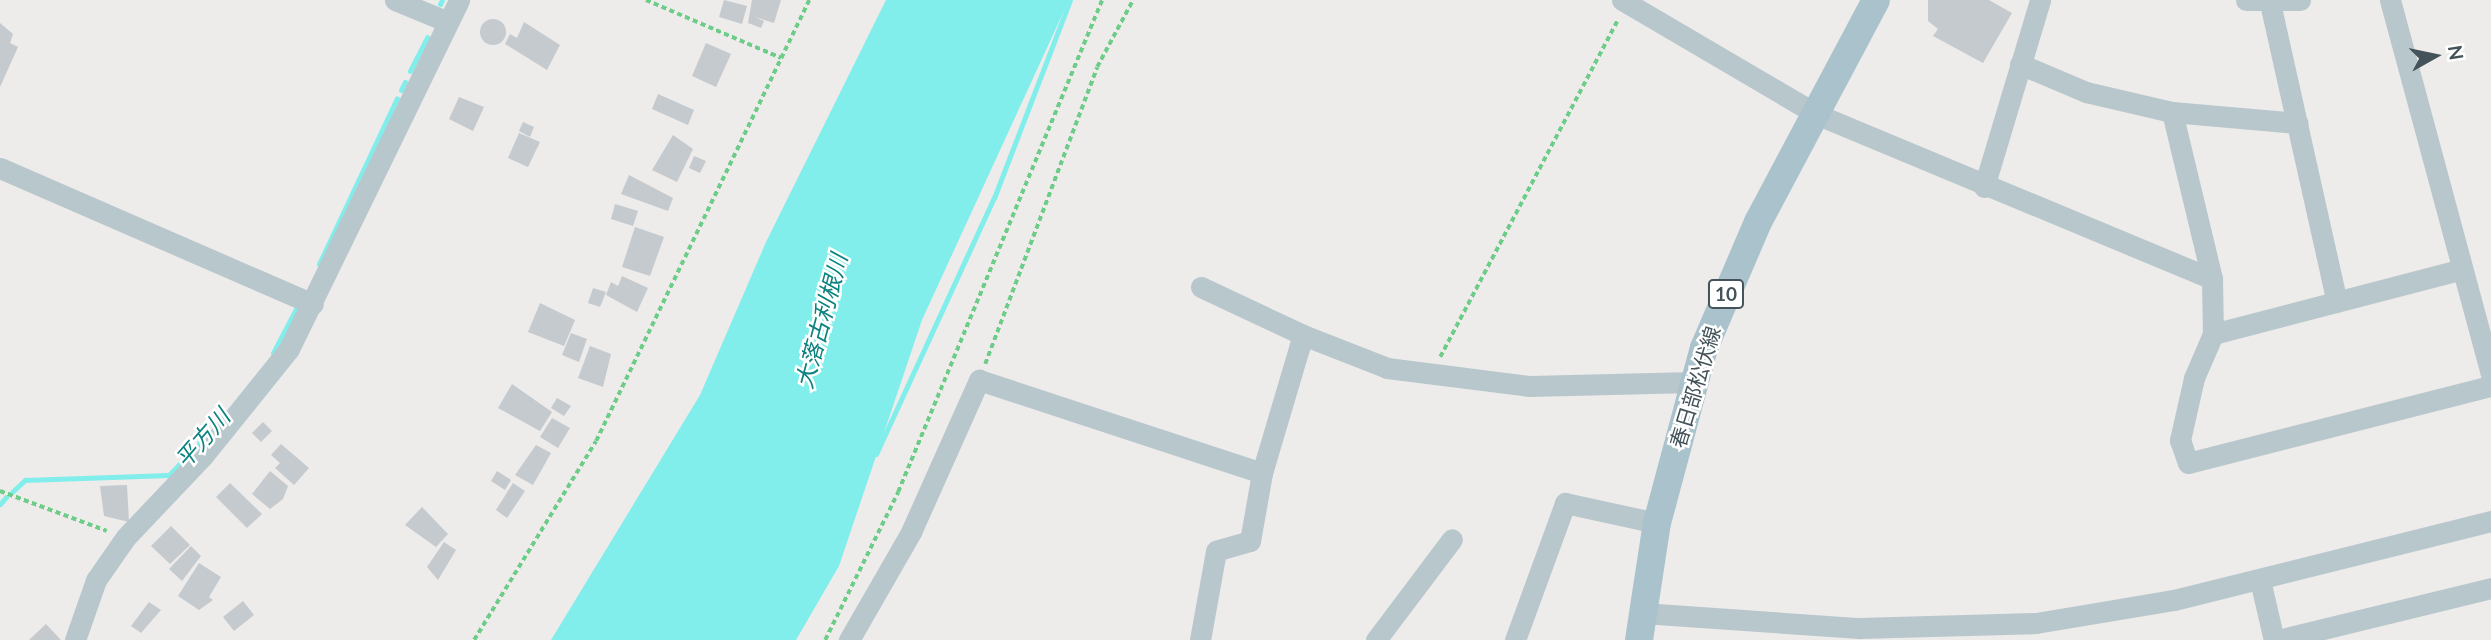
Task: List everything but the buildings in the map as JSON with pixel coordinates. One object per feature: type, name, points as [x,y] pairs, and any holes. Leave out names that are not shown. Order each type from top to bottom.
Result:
[{"type":"main road","name":"春日部松伏線","points":[[1641,627],[1657,523],[1693,382],[1753,234],[1876,0]]},
{"type":"street","points":[[395,0],[448,22]]},
{"type":"street","points":[[75,640],[96,580],[126,537],[252,400],[313,304],[459,0]]},
{"type":"street","points":[[1984,187],[2040,0]]},
{"type":"street","points":[[2246,0],[2270,3],[2300,0]]},
{"type":"street","points":[[2390,0],[2491,375]]},
{"type":"street","points":[[1624,1],[1816,114],[1984,187],[2212,279]]},
{"type":"street","points":[[2270,3],[2337,302]]},
{"type":"street","points":[[2020,64],[2086,92],[2172,112],[2298,123]]},
{"type":"street","points":[[2172,112],[2212,279],[2213,334],[2194,378],[2180,440],[2188,463],[2491,386]]},
{"type":"street","points":[[0,168],[313,304]]},
{"type":"street","points":[[2213,334],[2462,269]]},
{"type":"street","points":[[1201,287],[1303,335],[1387,368],[1434,370],[1529,386],[1693,382]]},
{"type":"street","points":[[1200,640],[1216,551],[1250,541],[1262,473],[1303,335]]},
{"type":"street","points":[[849,640],[911,532],[979,380],[1262,473]]},
{"type":"street","points":[[1515,640],[1565,503],[1657,523]]},
{"type":"street","points":[[1641,627],[1981,627],[2105,613],[2260,580],[2491,521]]},
{"type":"street","points":[[1376,640],[1452,539]]},
{"type":"street","points":[[2260,580],[2276,640],[2491,588]]},
{"type":"path","points":[[646,0],[781,58]]},
{"type":"path","points":[[474,640],[596,441],[809,0]]},
{"type":"path","points":[[825,640],[898,492],[1102,0]]},
{"type":"path","points":[[979,380],[1097,67],[1133,0]]},
{"type":"path","points":[[1434,370],[1624,1]]},
{"type":"path","points":[[0,491],[126,537]]},
{"type":"water","name":"大落古利根川","points":[[886,0],[1069,0],[922,320],[839,566],[796,640],[551,640],[700,395],[766,242]]},
{"type":"waterway","name":"平方川","points":[[440,4],[442,0]]},
{"type":"waterway","points":[[876,454],[994,198],[1070,0]]},
{"type":"waterway","name":"平方川","points":[[410,71],[427,37]]},
{"type":"waterway","name":"平方川","points":[[401,90],[405,82]]},
{"type":"waterway","name":"平方川","points":[[319,264],[397,98]]},
{"type":"waterway","name":"平方川","points":[[273,353],[299,303]]},
{"type":"waterway","name":"平方川","points":[[12,492],[25,480],[169,475],[210,432]]},
{"type":"waterway","points":[[0,504],[6,497]]}]
